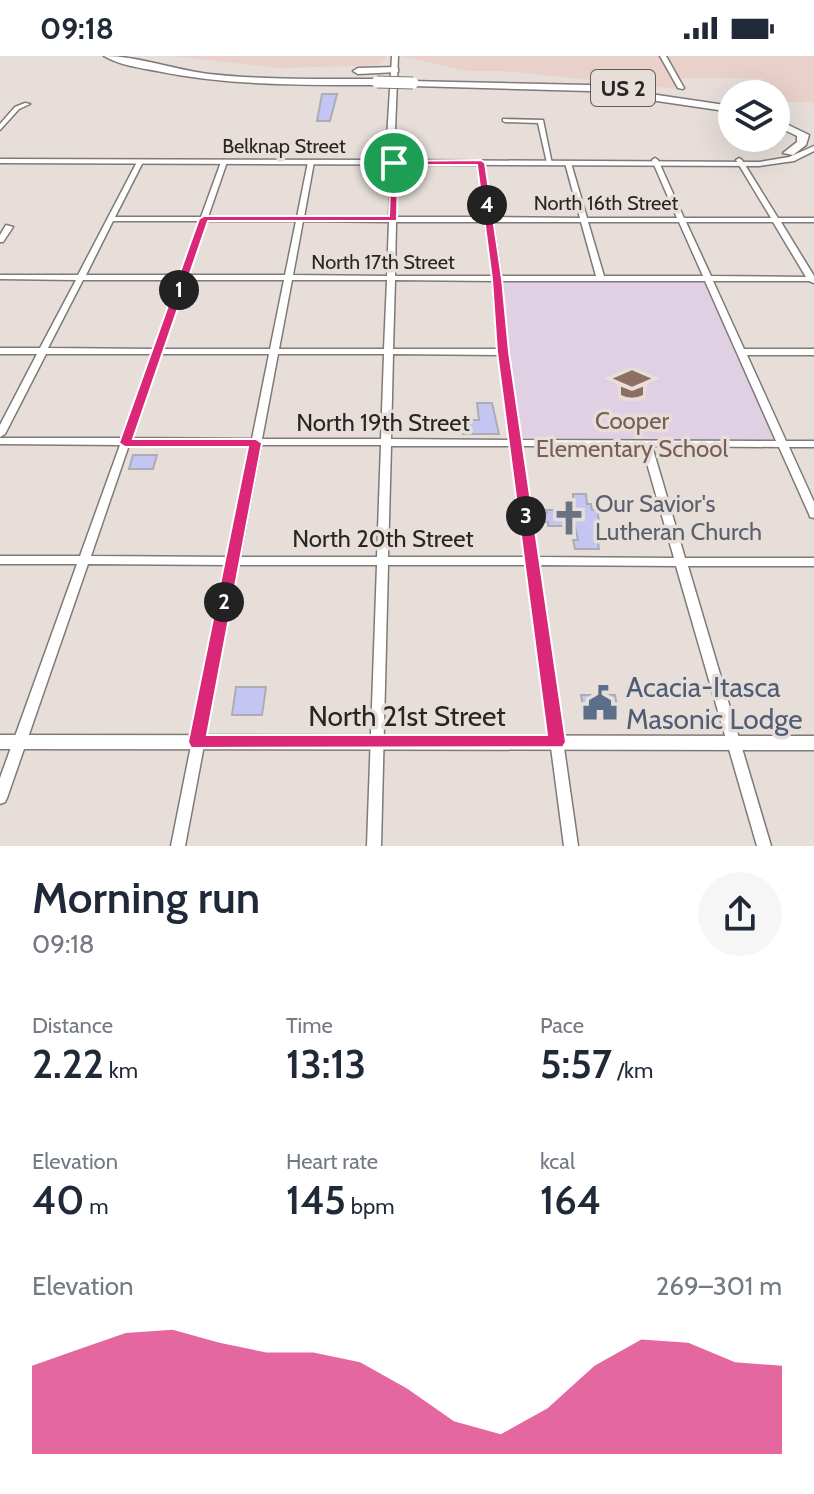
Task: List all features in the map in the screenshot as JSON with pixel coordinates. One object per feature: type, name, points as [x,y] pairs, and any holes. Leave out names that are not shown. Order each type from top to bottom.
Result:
[{"type":"highway","name":"US 2","points":[[109,56],[161,69],[235,79],[577,87],[718,106]]},
{"type":"highway","name":"US 2","points":[[122,56],[219,74],[378,81]]},
{"type":"highway","points":[[131,56],[185,67],[243,71],[395,70]]},
{"type":"highway","points":[[790,121],[814,125]]},
{"type":"highway","points":[[790,123],[814,131]]},
{"type":"highway","points":[[789,153],[802,143],[803,135],[790,127]]},
{"type":"street","points":[[374,846],[393,278],[394,163],[390,155],[395,56]]},
{"type":"street","points":[[663,56],[681,88]]},
{"type":"street","points":[[0,128],[17,108],[27,104]]},
{"type":"street","points":[[505,120],[533,119],[542,124],[550,163]]},
{"type":"street","name":"Belknap Street","points":[[740,162],[789,153],[814,140]]},
{"type":"street","name":"Belknap Street","points":[[0,161],[740,162],[782,161],[814,148]]},
{"type":"street","points":[[0,434],[140,162]]},
{"type":"street","points":[[0,798],[224,162]]},
{"type":"street","points":[[178,846],[311,162]]},
{"type":"street","points":[[656,162],[814,514]]},
{"type":"street","points":[[740,162],[813,280]]},
{"type":"street","points":[[481,163],[497,279],[503,352],[571,846]]},
{"type":"street","points":[[568,163],[601,279]]},
{"type":"street","name":"North 16th Street","points":[[110,219],[814,220]]},
{"type":"street","points":[[0,240],[9,227]]},
{"type":"street","name":"North 17th Street","points":[[0,277],[813,280]]},
{"type":"street","points":[[0,351],[503,352]]},
{"type":"street","points":[[740,352],[814,352]]},
{"type":"street","name":"North 19th Street","points":[[0,441],[814,444]]},
{"type":"street","points":[[646,443],[764,846]]},
{"type":"street","name":"North 20th Street","points":[[0,560],[814,562]]},
{"type":"street","name":"North 21st Street","points":[[0,742],[814,743]]},
{"type":"shaded area","points":[[170,56],[388,56],[378,65],[281,68]]},
{"type":"shaded area","points":[[401,56],[814,56],[814,102],[790,102],[790,80],[673,78],[679,89],[502,71],[467,71]]},
{"type":"shaded area","name":"Cooper Elementary School","points":[[497,279],[707,279],[782,444],[516,443]]},
{"type":"building","points":[[322,94],[337,94],[330,121],[317,121]]},
{"type":"building","points":[[477,403],[492,403],[499,434],[463,434],[462,420],[479,420]]},
{"type":"building","points":[[133,455],[157,455],[153,469],[129,469]]},
{"type":"building","name":"Our Savior's Lutheran Church","points":[[573,494],[586,494],[587,504],[591,504],[592,510],[597,510],[599,549],[575,549],[573,540],[578,540],[575,526],[548,526],[548,522],[540,522],[538,513],[547,513],[546,510],[573,510]]},
{"type":"building","points":[[236,687],[266,687],[262,715],[232,715]]},
{"type":"building","name":"Acacia-Itasca Masonic Lodge","points":[[581,695],[615,695],[618,712],[584,712]]},
{"type":"place","name":"Cooper Elementary School","points":[[632,384]]},
{"type":"place","name":"Our Savior's Lutheran Church","points":[[569,518]]},
{"type":"place","name":"Acacia-Itasca Masonic Lodge","points":[[600,703]]},
{"type":"route","points":[[394,163],[481,163],[497,279],[503,352],[557,742],[197,742],[256,443],[125,443],[204,219],[394,219],[394,163]]}]
